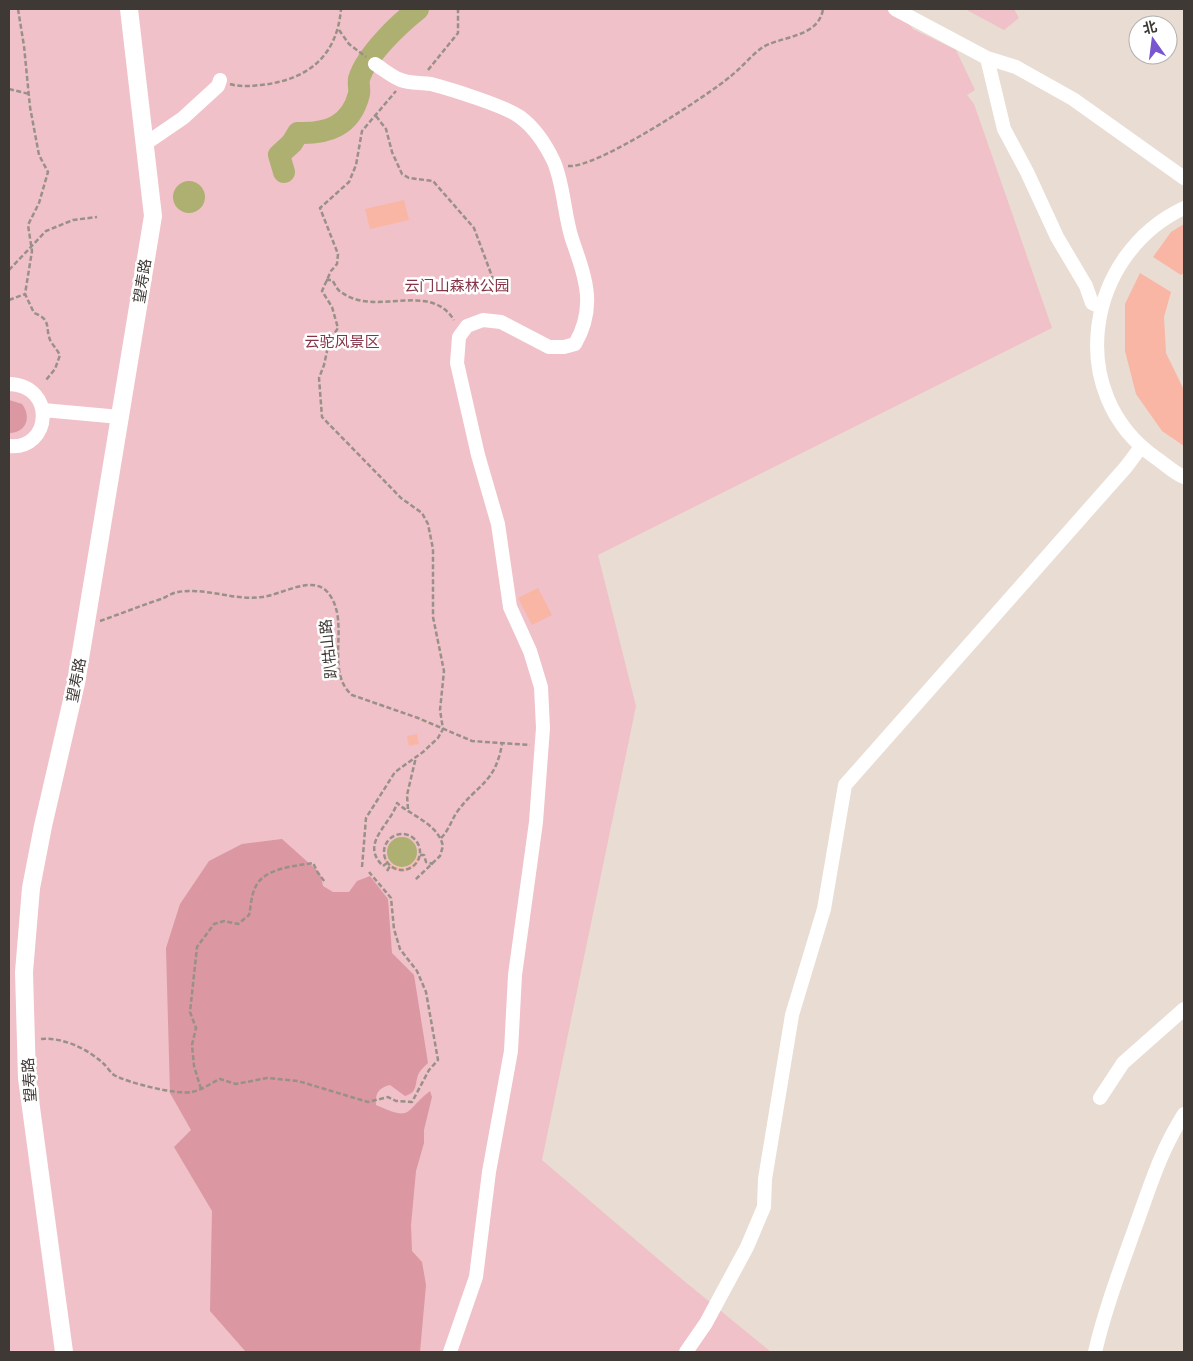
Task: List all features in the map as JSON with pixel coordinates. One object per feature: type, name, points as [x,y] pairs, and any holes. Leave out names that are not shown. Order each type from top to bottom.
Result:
[{"type":"street","name":"望寿路","points":[[64,1352],[27,1078],[24,972],[31,888],[43,826],[76,684],[153,216],[129,9]]},
{"type":"street","points":[[896,9],[987,58],[1016,67],[1073,99],[1184,178]]},
{"type":"street","points":[[987,58],[1004,129],[1027,172],[1057,237],[1086,286],[1092,303],[1101,307]]},
{"type":"street","points":[[375,64],[401,81],[425,84],[457,92],[518,116],[544,142],[554,162],[568,226],[588,288],[588,305],[583,330],[575,344],[564,347],[549,347],[501,322],[483,320],[467,326],[459,337],[457,363],[478,455],[498,524],[510,607],[530,651],[542,687],[542,745],[534,838],[515,975],[511,1051],[489,1172],[476,1277],[450,1352]]},
{"type":"street","points":[[145,144],[183,118],[218,86],[220,80]]},
{"type":"street","points":[[1184,208],[1167,216],[1144,234],[1125,255],[1110,280],[1101,307],[1096,345],[1102,382],[1117,418],[1141,447],[1184,477]]},
{"type":"street","points":[[9,384],[27,388],[40,401],[43,410],[41,425],[33,438],[25,444],[9,446]]},
{"type":"street","points":[[43,410],[120,417]]},
{"type":"street","points":[[686,1352],[706,1322],[743,1256],[764,1207],[765,1179],[792,1015],[824,910],[844,785],[1126,467],[1141,447]]},
{"type":"street","points":[[1100,1098],[1123,1063],[1184,1010]]},
{"type":"street","points":[[1095,1352],[1116,1281],[1150,1183],[1167,1140],[1184,1114]]},
{"type":"path","points":[[18,9],[39,155],[48,172],[39,204],[28,225],[32,252],[25,294],[34,313],[42,316],[49,325],[50,340],[60,356],[55,369],[46,380]]},
{"type":"path","points":[[220,80],[235,85],[248,86],[272,84],[293,78],[311,68],[320,59],[339,30],[341,9]]},
{"type":"path","points":[[554,162],[571,166],[593,161],[648,130],[730,76],[764,46],[787,40],[814,26],[823,9]]},
{"type":"path","points":[[425,84],[426,72],[458,33],[458,10]]},
{"type":"path","points":[[339,30],[349,44],[363,55]]},
{"type":"path","points":[[362,868],[366,818],[395,772],[438,738],[443,729],[440,710],[444,671],[433,617],[433,549],[428,524],[422,513],[401,498],[322,417],[319,378],[329,342],[338,328],[332,307],[322,291],[326,280],[338,264],[338,254],[320,208],[349,182],[356,165],[362,131],[394,95],[401,81]]},
{"type":"path","points":[[9,89],[29,94]]},
{"type":"path","points":[[376,116],[386,129],[392,152],[402,174],[409,178],[433,181],[474,228],[493,279],[499,287]]},
{"type":"path","points":[[9,270],[46,231],[73,220],[97,217]]},
{"type":"path","points":[[326,280],[332,280],[338,291],[358,301],[380,304],[414,300],[432,302],[448,310],[454,320]]},
{"type":"path","points":[[9,300],[25,294]]},
{"type":"path","name":"趴牯山路","points":[[86,624],[98,622],[178,592],[253,598],[274,596],[312,584],[329,594],[334,606],[339,623],[340,676],[344,688],[352,695],[371,703],[383,705],[472,741],[542,745]]},
{"type":"path","points":[[441,838],[468,798],[494,772],[498,764],[502,744]]},
{"type":"path","points":[[408,809],[407,795],[416,757]]},
{"type":"path","points":[[387,863],[383,866],[374,856],[373,848],[375,838],[394,813],[397,803],[408,809],[441,838],[443,846],[440,856],[415,880]]},
{"type":"path","points":[[400,834],[414,838],[419,847],[420,855],[415,865],[407,870],[398,870],[387,863],[384,855],[385,846],[390,838],[400,834]]},
{"type":"path","points":[[420,855],[424,855],[426,862],[433,864]]},
{"type":"path","points":[[201,1089],[194,1066],[192,1045],[196,1028],[190,1012],[197,947],[214,924],[224,921],[238,924],[249,915],[255,887],[261,879],[275,871],[313,863],[325,882]]},
{"type":"path","points":[[387,871],[390,866]]},
{"type":"path","points":[[27,1043],[44,1039],[70,1043],[95,1057],[112,1074],[134,1083],[185,1093],[201,1089],[220,1079],[236,1084],[267,1078],[298,1081],[368,1102],[388,1097],[396,1101],[412,1102],[429,1070],[438,1060],[430,1009],[422,981],[395,937],[391,898],[369,872]]},
{"type":"green space","name":"云门山森林公园","points":[[9,9],[897,9],[913,29],[956,50],[975,90],[967,95],[974,104],[1052,328],[598,555],[636,706],[542,1160],[678,1276],[771,1352],[9,1352]]},
{"type":"green space","points":[[965,9],[1014,9],[1019,18],[1004,30]]},
{"type":"shaded area","points":[[189,181],[195,182],[200,186],[204,191],[204,203],[200,208],[195,212],[189,213],[183,212],[178,208],[174,203],[173,197],[174,191],[178,186],[183,182]]},
{"type":"shaded area","points":[[9,400],[22,404],[27,414],[27,419],[20,430],[9,433]]},
{"type":"shaded area","points":[[402,837],[413,841],[417,852],[413,863],[402,867],[391,863],[387,852],[391,841]]},
{"type":"shaded area","points":[[282,839],[320,873],[323,886],[333,892],[349,892],[357,881],[370,876],[388,899],[392,953],[414,975],[428,1063],[419,1073],[412,1092],[405,1096],[390,1085],[386,1086],[377,1095],[376,1105],[397,1113],[403,1113],[412,1109],[430,1091],[432,1097],[424,1130],[424,1143],[416,1171],[411,1225],[412,1251],[422,1262],[426,1285],[420,1352],[246,1352],[210,1311],[212,1211],[174,1147],[191,1130],[170,1093],[166,948],[180,904],[209,861],[242,844]]},
{"type":"building","points":[[404,200],[409,220],[370,229],[365,209]]},
{"type":"building","points":[[1184,224],[1184,273],[1181,275],[1153,257],[1171,232]]},
{"type":"building","points":[[1140,273],[1171,292],[1164,317],[1166,353],[1184,390],[1184,446],[1162,431],[1136,394],[1125,351],[1125,304]]},
{"type":"building","points":[[538,588],[552,615],[532,625],[518,598]]},
{"type":"building","points":[[417,734],[419,744],[409,746],[407,736]]},
{"type":"building","points":[[418,856],[421,857],[415,867],[403,872],[391,869],[384,860],[386,859],[393,866],[404,869],[414,864]]},
{"type":"waterway","points":[[284,172],[279,155],[292,143],[298,133],[328,130],[344,121],[355,105],[359,94],[359,79],[368,60],[393,31],[418,9]]},
{"type":"park label","name":"云驼风景区","points":[[342,341]]}]
